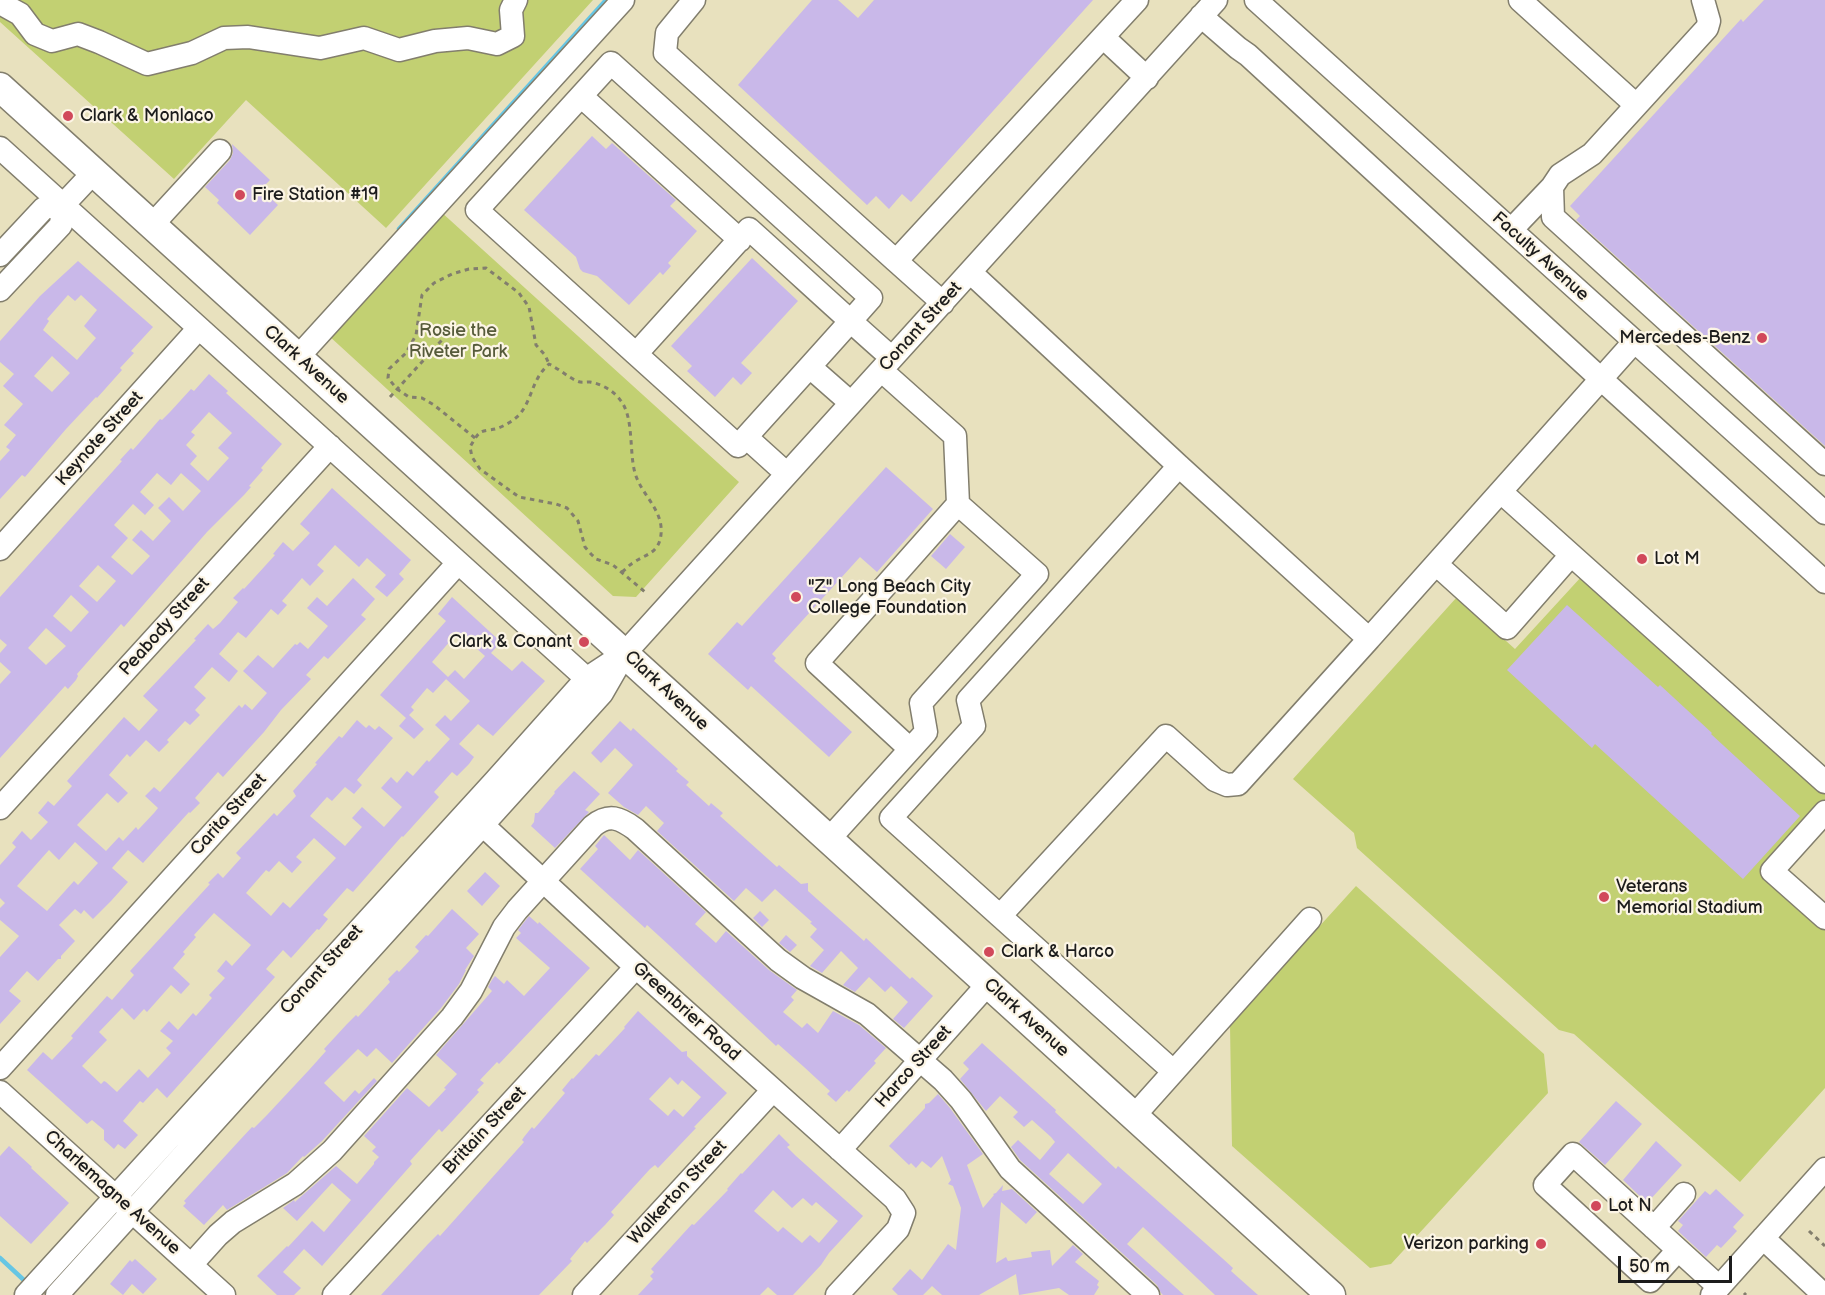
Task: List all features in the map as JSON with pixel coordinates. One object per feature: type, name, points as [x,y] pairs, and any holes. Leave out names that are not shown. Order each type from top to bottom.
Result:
[{"type":"main road","name":"Clark Avenue","points":[[0,87],[1331,1295]]},
{"type":"street","points":[[0,3],[20,14],[35,34],[52,41],[78,34],[147,64],[192,53],[224,38],[248,37],[320,48],[364,38],[399,50],[435,41],[468,38],[497,44],[513,36],[511,10],[516,0]]},
{"type":"street","points":[[298,357],[623,0]]},
{"type":"street","points":[[694,0],[667,33],[665,53],[943,303]]},
{"type":"street","points":[[896,261],[1137,0]]},
{"type":"street","name":"Faculty Avenue","points":[[1256,0],[1825,513]]},
{"type":"street","points":[[1520,0],[1636,105]]},
{"type":"street","points":[[1511,230],[1552,187],[1560,175],[1592,154],[1707,28],[1709,21],[1702,0]]},
{"type":"street","points":[[1209,8],[1238,48],[1825,582]]},
{"type":"street","name":"Conant Street","points":[[60,1291],[594,686],[1209,8]]},
{"type":"street","points":[[1103,37],[1147,78]]},
{"type":"street","points":[[742,441],[871,298],[611,63],[477,210],[636,354],[742,441],[787,474]]},
{"type":"street","points":[[581,96],[740,240]]},
{"type":"street","points":[[0,148],[594,686]]},
{"type":"street","points":[[152,225],[220,151]]},
{"type":"street","points":[[0,290],[61,225],[63,206],[94,172]]},
{"type":"street","points":[[1552,187],[1553,217],[1825,464]]},
{"type":"street","points":[[0,255],[44,208],[63,206]]},
{"type":"street","points":[[764,242],[784,219]]},
{"type":"street","points":[[636,354],[749,229],[850,321],[886,364],[955,436],[958,504],[817,663],[910,749]]},
{"type":"street","points":[[970,272],[1369,639]]},
{"type":"street","name":"Keynote Street","points":[[0,549],[199,328]]},
{"type":"street","points":[[1000,916],[1166,736],[1215,780],[1227,785],[1239,784],[1634,342]]},
{"type":"street","points":[[810,366],[851,404]]},
{"type":"street","name":"Peabody Street","points":[[0,808],[330,446]]},
{"type":"street","points":[[1173,1071],[891,818],[974,726],[968,700],[1179,466]]},
{"type":"street","points":[[1501,492],[1825,782]]},
{"type":"street","points":[[829,839],[926,732],[921,704],[1038,574],[958,504]]},
{"type":"street","points":[[1436,564],[1507,628],[1571,555]]},
{"type":"street","name":"Carita Street","points":[[0,1068],[458,563]]},
{"type":"street","points":[[1825,812],[1772,871],[1825,918]]},
{"type":"street","points":[[191,1265],[233,1222],[295,1184],[332,1151],[452,1017],[471,991],[504,927],[543,881],[600,821],[612,818],[623,820],[636,829],[777,960],[803,978],[867,1014],[943,1080],[961,1100],[1010,1169],[1149,1295]]},
{"type":"street","name":"Conant Street","points":[[26,1295],[115,1196],[475,819]]},
{"type":"street","name":"Greenbrier Road","points":[[475,819],[895,1199],[904,1213],[898,1229],[837,1295]]},
{"type":"street","points":[[1134,1116],[1310,919]]},
{"type":"street","name":"Brittain Street","points":[[334,1295],[636,967]]},
{"type":"street","name":"Harco Street","points":[[840,1150],[988,984]]},
{"type":"street","name":"Walkerton Street","points":[[584,1295],[773,1090]]},
{"type":"street","name":"Charlemagne Avenue","points":[[0,1092],[224,1295]]},
{"type":"street","points":[[1678,1250],[1650,1281],[1545,1185],[1573,1154],[1678,1250],[1715,1291],[1825,1169]]},
{"type":"street","points":[[1654,1228],[1684,1194]]},
{"type":"street","points":[[1763,1238],[1824,1295]]},
{"type":"path","points":[[476,438],[434,405],[422,398],[409,397],[397,389],[388,378],[389,369],[406,353],[416,335],[422,295],[434,283],[452,274],[469,269],[486,268],[519,292],[529,307],[536,345],[549,364],[578,382],[590,382],[609,388],[622,402],[627,414],[631,455],[636,476],[658,511],[662,530],[660,542],[653,553],[633,563],[622,572]]},
{"type":"path","points":[[390,397],[451,330]]},
{"type":"path","points":[[549,364],[537,377],[526,405],[518,416],[505,425],[481,432],[470,447],[472,457],[480,469],[519,497],[567,508],[578,520],[585,547],[591,554],[596,559],[613,565],[645,592]]},
{"type":"path","points":[[1809,1231],[1825,1246]]},
{"type":"green space","points":[[0,0],[593,0],[386,228],[246,100],[174,179],[0,22]]},
{"type":"green space","name":"Rosie the Riveter Park","points":[[440,211],[739,482],[636,597],[613,596],[328,335]]},
{"type":"green space","name":"Veterans Memorial Stadium","points":[[1582,576],[1825,794],[1825,803],[1767,870],[1825,923],[1825,1088],[1740,1182],[1574,1034],[1559,1030],[1357,848],[1354,833],[1293,779],[1457,597],[1515,649]]},
{"type":"green space","points":[[1356,886],[1544,1054],[1548,1093],[1391,1264],[1370,1268],[1232,1146],[1230,1025]]},
{"type":"building","points":[[812,0],[838,0],[858,18],[874,0],[1093,0],[911,202],[902,194],[889,209],[876,196],[867,205],[738,85]]},
{"type":"building","name":"Mercedes-Benz","points":[[1764,0],[1825,0],[1825,446],[1576,220],[1580,216],[1570,206],[1741,19],[1743,22]]},
{"type":"building","points":[[592,136],[606,149],[612,143],[676,200],[670,206],[697,231],[668,263],[671,266],[663,275],[660,272],[629,305],[597,276],[583,272],[576,257],[524,210]]},
{"type":"building","name":"Fire Station #19","points":[[232,144],[270,180],[261,189],[278,205],[250,235],[217,203],[219,200],[205,187],[230,160],[233,153]]},
{"type":"building","points":[[752,258],[798,301],[741,363],[752,373],[741,385],[733,377],[715,397],[687,371],[692,366],[671,346]]},
{"type":"building","points":[[78,261],[153,327],[131,351],[134,353],[120,368],[122,370],[66,429],[25,477],[22,475],[0,499],[0,461],[10,450],[6,447],[16,435],[4,425],[23,404],[3,386],[14,374],[0,362],[0,341],[40,296]],"holes":[[[68,295],[75,301],[81,295],[97,310],[84,326],[96,338],[77,360],[43,330],[49,321],[47,319]],[[52,356],[70,373],[52,392],[34,376]]]},
{"type":"building","points":[[209,374],[228,391],[226,393],[282,444],[261,468],[263,470],[244,495],[207,532],[124,627],[121,624],[77,674],[76,680],[68,689],[65,686],[0,758],[0,684],[11,672],[0,662],[0,653],[7,645],[0,639],[0,597],[122,461],[120,460],[131,448],[133,450],[191,389],[194,391]],"holes":[[[209,412],[232,433],[218,448],[229,458],[208,481],[190,464],[197,456],[186,445],[195,435],[191,432]],[[157,473],[171,485],[181,473],[201,491],[183,511],[169,497],[158,508],[171,521],[153,541],[141,530],[132,540],[150,556],[132,575],[111,557],[128,538],[114,525],[133,504],[145,515],[154,505],[140,492]],[[98,565],[116,581],[97,602],[79,586]],[[71,595],[89,612],[71,632],[53,616]],[[46,628],[66,646],[46,665],[28,648]]]},
{"type":"building","name":"\"Z\" Long Beach City College Foundation","points":[[886,467],[933,509],[877,572],[860,557],[772,654],[776,658],[774,661],[852,732],[829,757],[751,686],[748,690],[708,654],[737,622],[742,626]]},
{"type":"building","points":[[332,488],[411,560],[399,574],[404,579],[387,597],[375,587],[386,575],[367,558],[359,567],[335,545],[317,565],[324,571],[310,586],[302,578],[282,601],[287,605],[278,615],[271,609],[246,638],[238,632],[219,654],[238,671],[229,682],[212,667],[194,687],[206,698],[195,710],[200,715],[190,725],[185,721],[159,752],[146,740],[130,757],[127,754],[109,775],[128,793],[118,803],[107,793],[77,825],[106,851],[119,837],[123,841],[136,827],[138,830],[158,808],[145,796],[154,787],[160,792],[239,705],[242,708],[245,704],[252,710],[267,693],[243,671],[258,655],[273,668],[295,644],[300,642],[308,649],[328,626],[307,608],[317,597],[327,606],[353,578],[375,599],[361,615],[366,619],[328,659],[324,656],[306,675],[311,679],[223,777],[218,772],[195,798],[200,803],[143,863],[128,850],[112,868],[128,882],[111,901],[93,919],[84,910],[81,914],[75,909],[59,925],[75,941],[61,956],[61,959],[58,959],[38,981],[27,971],[9,991],[21,1001],[0,1024],[0,957],[19,936],[0,920],[0,908],[5,903],[0,898],[0,865],[16,847],[12,843],[22,831],[31,840],[48,822],[38,813],[48,801],[54,806],[72,786],[67,781],[124,717],[139,731],[158,710],[143,696],[196,640],[194,639],[208,624],[213,629],[220,623],[238,602],[233,598],[275,555],[273,554],[283,542],[293,551],[310,533],[300,524]],"holes":[[[75,842],[98,863],[78,885],[74,881],[47,911],[17,886],[49,850],[59,860]]]},
{"type":"building","points":[[950,534],[965,547],[946,569],[931,556]]},
{"type":"building","points":[[452,597],[501,642],[491,653],[512,671],[522,661],[545,681],[493,736],[478,724],[459,744],[474,757],[469,764],[457,776],[452,772],[434,792],[439,797],[353,892],[347,888],[323,915],[328,919],[319,930],[317,929],[291,958],[283,950],[266,969],[275,977],[167,1098],[157,1088],[143,1103],[140,1101],[123,1121],[138,1135],[125,1149],[118,1144],[114,1149],[104,1140],[104,1130],[92,1120],[87,1124],[27,1070],[43,1052],[52,1060],[107,996],[112,1000],[134,975],[130,971],[218,873],[223,878],[241,858],[236,853],[274,813],[277,816],[296,796],[293,791],[317,764],[315,763],[339,736],[342,738],[357,720],[366,728],[369,725],[375,730],[379,726],[393,738],[357,780],[362,785],[354,794],[345,787],[332,801],[327,797],[310,816],[345,846],[362,827],[352,818],[362,807],[384,827],[402,807],[381,788],[391,777],[397,783],[407,771],[413,776],[427,760],[429,762],[450,739],[435,725],[445,715],[451,721],[470,701],[446,679],[433,693],[427,688],[411,707],[414,710],[409,715],[424,729],[414,739],[399,726],[406,718],[380,695],[446,621],[438,614]],"holes":[[[458,632],[485,656],[464,679],[455,670],[448,677],[432,662]],[[314,838],[336,858],[290,908],[283,902],[271,916],[246,893],[266,870],[269,872],[279,861],[292,873],[302,862],[296,857]],[[214,913],[251,945],[232,966],[226,960],[217,971],[225,978],[209,995],[212,998],[196,1016],[193,1013],[178,1030],[169,1021],[160,1031],[173,1041],[166,1048],[171,1053],[148,1078],[139,1069],[117,1092],[106,1082],[101,1084],[82,1066],[107,1040],[99,1032],[122,1008],[134,1020],[144,1009],[147,1012],[171,985],[181,994],[190,984],[173,968],[196,937],[194,935]]]},
{"type":"building","points":[[1567,605],[1658,687],[1660,685],[1800,816],[1743,879],[1595,744],[1592,748],[1507,670]]},
{"type":"building","points":[[620,721],[631,731],[633,728],[678,769],[676,771],[689,782],[686,785],[709,806],[711,803],[723,813],[720,816],[777,867],[779,865],[801,884],[808,883],[808,891],[864,941],[866,938],[910,979],[912,977],[933,996],[904,1028],[893,1019],[908,1002],[891,986],[885,992],[869,977],[855,992],[843,985],[858,968],[841,951],[822,973],[810,966],[824,950],[810,937],[817,929],[775,889],[762,902],[746,888],[734,901],[657,831],[664,823],[646,806],[638,815],[624,807],[608,793],[633,765],[615,748],[601,763],[591,753]]},
{"type":"building","points":[[574,771],[600,794],[585,810],[589,812],[555,848],[531,826],[535,813],[538,813]]},
{"type":"building","points":[[604,835],[630,860],[638,850],[706,912],[695,924],[716,943],[726,931],[769,970],[797,990],[791,997],[794,1000],[783,1012],[802,1028],[807,1023],[818,1033],[833,1011],[859,1025],[886,1048],[874,1061],[876,1063],[849,1092],[847,1090],[836,1102],[827,1094],[830,1091],[804,1067],[778,1044],[776,1046],[647,925],[645,928],[580,869],[598,849],[595,846]]},
{"type":"building","points":[[485,872],[500,886],[482,906],[467,891]]},
{"type":"building","points":[[452,909],[479,934],[466,948],[474,956],[459,984],[441,1008],[392,1063],[376,1048],[367,1057],[358,1049],[324,1083],[344,1102],[355,1090],[359,1094],[374,1078],[377,1081],[322,1141],[287,1173],[227,1210],[223,1205],[204,1225],[183,1206],[186,1203],[184,1201],[252,1127],[254,1128],[267,1115],[309,1070],[326,1051],[324,1049],[347,1024],[356,1015],[358,1017],[390,982],[388,979],[397,970],[399,972],[419,951],[415,947]]},
{"type":"building","points":[[760,911],[769,920],[762,927],[753,918]]},
{"type":"building","points":[[529,916],[538,924],[539,922],[590,968],[499,1064],[497,1062],[480,1080],[484,1083],[477,1090],[479,1092],[442,1132],[439,1129],[410,1161],[412,1164],[322,1266],[304,1249],[283,1272],[301,1288],[294,1295],[277,1295],[257,1276],[312,1221],[324,1232],[351,1200],[332,1183],[297,1221],[283,1208],[294,1200],[295,1202],[336,1166],[357,1184],[379,1157],[372,1151],[376,1147],[364,1136],[407,1088],[429,1107],[457,1074],[436,1055],[492,991],[488,987],[495,976],[504,984],[507,980],[524,996],[550,968],[516,938],[521,933],[518,930]]},
{"type":"building","points":[[786,935],[797,945],[790,952],[779,943]]},
{"type":"building","points":[[638,1011],[682,1052],[687,1051],[687,1056],[727,1093],[658,1168],[655,1165],[650,1169],[611,1212],[614,1215],[587,1243],[585,1241],[570,1259],[572,1261],[539,1295],[381,1295],[438,1234],[440,1236],[524,1142],[522,1140],[532,1127],[534,1129],[565,1093],[562,1090],[572,1078],[596,1054],[599,1056]],"holes":[[[670,1077],[678,1085],[682,1080],[701,1097],[683,1117],[674,1109],[668,1116],[649,1099]]]},
{"type":"building","points":[[982,1043],[1056,1110],[1055,1112],[1116,1169],[1118,1166],[1233,1268],[1231,1271],[1258,1295],[1215,1295],[1143,1227],[1127,1244],[1184,1295],[1163,1295],[1157,1285],[1020,1160],[1011,1147],[1018,1140],[1040,1160],[1055,1142],[1032,1120],[1024,1127],[1013,1117],[1018,1112],[1000,1096],[986,1111],[960,1079],[969,1069],[963,1063]],"holes":[[[1068,1153],[1102,1184],[1083,1204],[1049,1174]]]},
{"type":"building","points":[[938,1094],[983,1154],[967,1165],[983,1208],[1003,1185],[1002,1191],[1012,1189],[1037,1212],[1026,1224],[1001,1202],[996,1263],[1006,1257],[1008,1261],[1032,1257],[1031,1252],[1050,1250],[1052,1266],[1073,1245],[1083,1254],[1075,1262],[1099,1281],[1097,1285],[1099,1287],[1094,1295],[1069,1295],[1059,1288],[1019,1295],[1016,1274],[979,1295],[942,1295],[932,1286],[923,1295],[898,1295],[892,1289],[910,1269],[922,1280],[948,1244],[956,1250],[961,1208],[953,1186],[948,1184],[951,1180],[942,1156],[931,1168],[922,1161],[916,1168],[911,1163],[909,1165],[889,1146],[925,1108],[925,1104]]},
{"type":"building","points":[[1616,1101],[1642,1124],[1605,1165],[1579,1142]]},
{"type":"building","points":[[779,1134],[790,1145],[787,1147],[796,1156],[863,1216],[793,1295],[777,1295],[768,1287],[760,1295],[638,1295],[653,1279],[650,1276],[654,1272],[651,1269]],"holes":[[[773,1190],[792,1208],[803,1198],[812,1206],[816,1202],[838,1221],[819,1243],[810,1235],[802,1243],[783,1227],[778,1232],[754,1211]]]},
{"type":"building","points":[[1656,1141],[1682,1165],[1647,1203],[1623,1180]]},
{"type":"building","points":[[9,1146],[69,1203],[31,1244],[0,1216],[0,1156]]},
{"type":"building","points":[[1716,1189],[1744,1215],[1733,1227],[1737,1231],[1721,1248],[1717,1245],[1706,1257],[1678,1231],[1683,1225],[1678,1221],[1705,1191],[1710,1195]]},
{"type":"building","points":[[135,1259],[157,1279],[143,1294],[132,1284],[123,1295],[110,1284],[130,1260],[132,1262]]},
{"type":"waterway","points":[[399,229],[606,0]]},
{"type":"waterway","points":[[0,1258],[27,1283]]},
{"type":"place","name":"Clark & Monlaco","points":[[68,116]]},
{"type":"place","name":"Fire Station #19","points":[[240,195]]},
{"type":"place","name":"Mercedes-Benz","points":[[1762,338]]},
{"type":"place","name":"Lot M","points":[[1642,559]]},
{"type":"place","name":"\"Z\" Long Beach City College Foundation","points":[[796,597]]},
{"type":"place","name":"Clark & Conant","points":[[584,642]]},
{"type":"place","name":"Veterans Memorial Stadium","points":[[1604,897]]},
{"type":"place","name":"Clark & Harco","points":[[989,952]]},
{"type":"place","name":"Lot N","points":[[1596,1206]]},
{"type":"place","name":"Verizon parking","points":[[1541,1244]]}]
